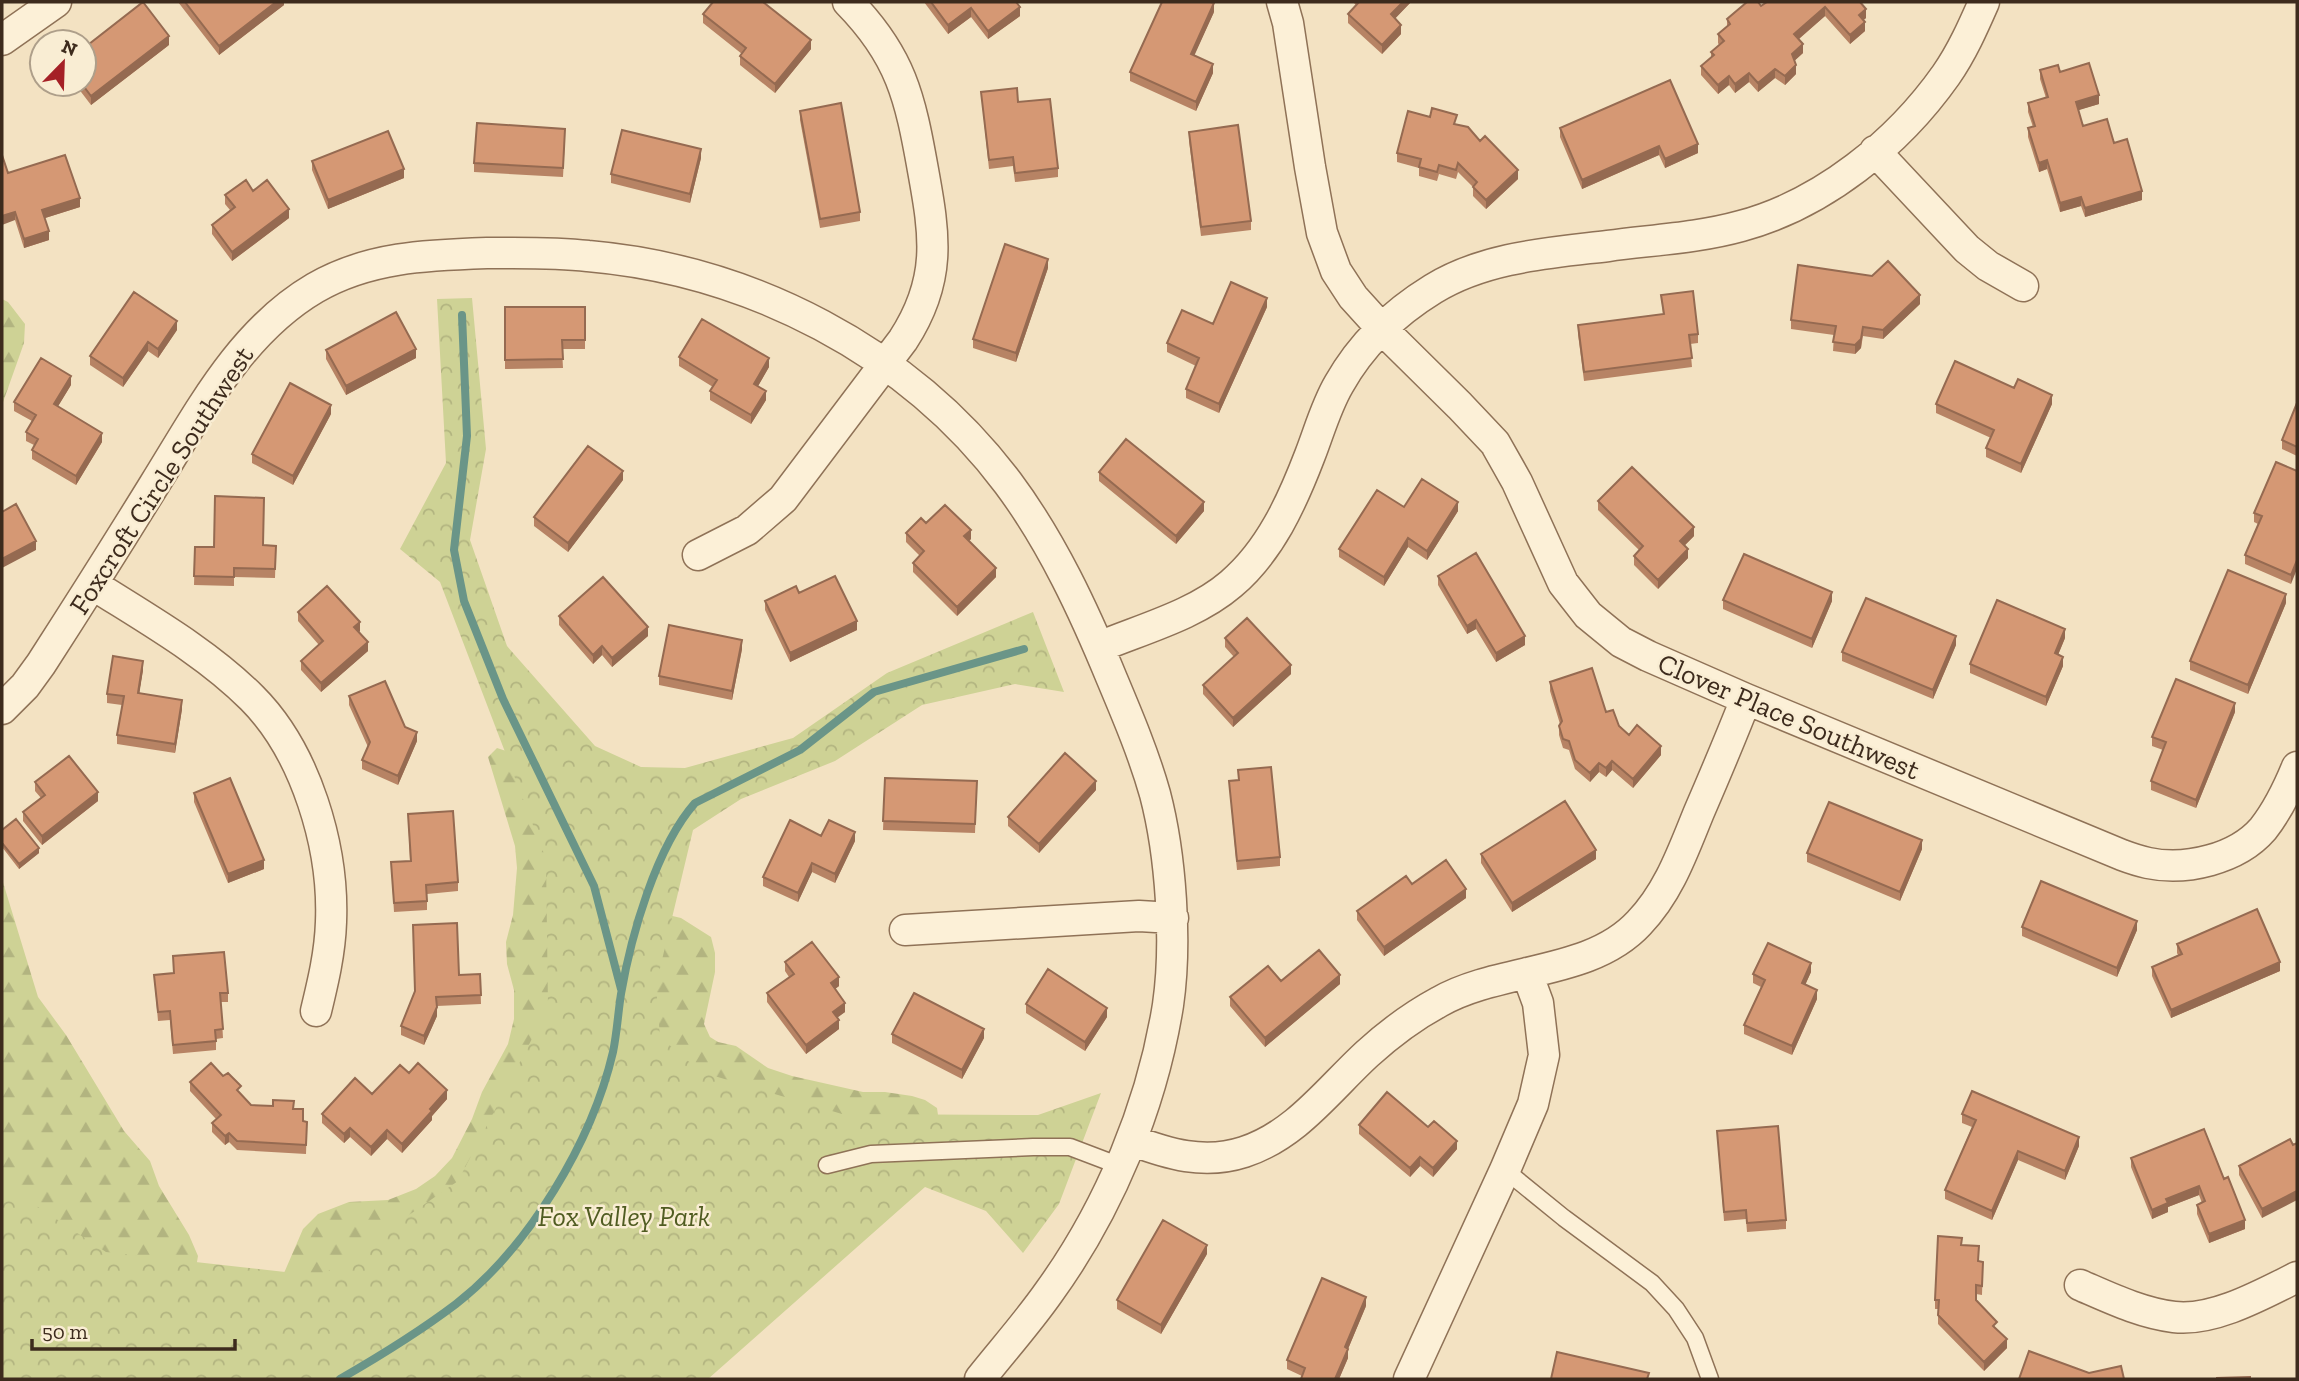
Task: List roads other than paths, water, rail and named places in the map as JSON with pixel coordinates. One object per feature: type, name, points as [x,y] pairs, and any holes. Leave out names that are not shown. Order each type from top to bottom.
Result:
[{"type":"street","points":[[2,40],[57,2]]},
{"type":"street","points":[[698,555],[747,530],[783,499],[885,365],[912,326],[924,301],[934,241],[913,116],[900,77],[883,42],[848,2]]},
{"type":"street","name":"Clover Place Southwest","points":[[1282,2],[1288,23],[1310,167],[1328,252],[1336,271],[1353,296],[1382,329],[1495,443],[1517,482],[1563,583],[1588,615],[1610,635],[1630,647],[1746,699],[2109,850],[2148,863],[2173,866],[2199,862],[2219,857],[2242,846],[2262,830],[2276,811],[2297,767]]},
{"type":"street","points":[[1099,647],[1194,608],[1217,595],[1245,571],[1270,538],[1289,505],[1339,383],[1364,348],[1405,308],[1450,279],[1492,264],[1531,256],[1709,233],[1743,225],[1818,193],[1875,151],[1917,110],[1946,75],[1971,32],[1984,2]]},
{"type":"street","points":[[1875,151],[1967,249],[1988,267],[2023,286]]},
{"type":"street","name":"Foxcroft Circle Southwest","points":[[2,709],[25,686],[41,664],[201,411],[248,344],[291,303],[334,278],[361,267],[394,259],[433,255],[524,253],[628,259],[701,275],[767,300],[815,322],[885,365],[949,416],[1011,486],[1064,573],[1099,647],[1144,760],[1157,802],[1173,918],[1167,1012],[1157,1059],[1125,1153],[1067,1266],[980,1379]]},
{"type":"street","points":[[92,584],[225,673],[253,698],[285,739],[309,794],[330,874],[330,940],[316,1011]]},
{"type":"street","points":[[1125,1153],[1163,1152],[1206,1159],[1225,1157],[1256,1147],[1287,1130],[1308,1113],[1367,1054],[1418,1014],[1443,999],[1469,988],[1583,957],[1622,940],[1653,908],[1679,862],[1746,699]]},
{"type":"street","points":[[905,930],[1139,916],[1173,918]]},
{"type":"street","points":[[1409,1379],[1533,1104],[1544,1055],[1538,1003],[1527,972]]},
{"type":"street","points":[[2080,1285],[2150,1312],[2190,1317],[2224,1310],[2297,1276]]},
{"type":"lane","points":[[827,1166],[871,1154],[1033,1147],[1070,1147],[1125,1153]]},
{"type":"lane","points":[[1505,1170],[1652,1283],[1676,1309],[1695,1338],[1710,1379]]},
{"type":"waterway","points":[[462,315],[467,436],[454,550],[464,601],[503,699],[594,886],[621,989]]},
{"type":"waterway","points":[[340,1379],[385,1353],[456,1304],[508,1253],[554,1190],[590,1121],[603,1086],[613,1052],[625,971],[647,893],[668,843],[695,803],[800,750],[874,692],[1024,649]]},
{"type":"park label","name":"Fox Valley Park","points":[[624,1216]]}]
